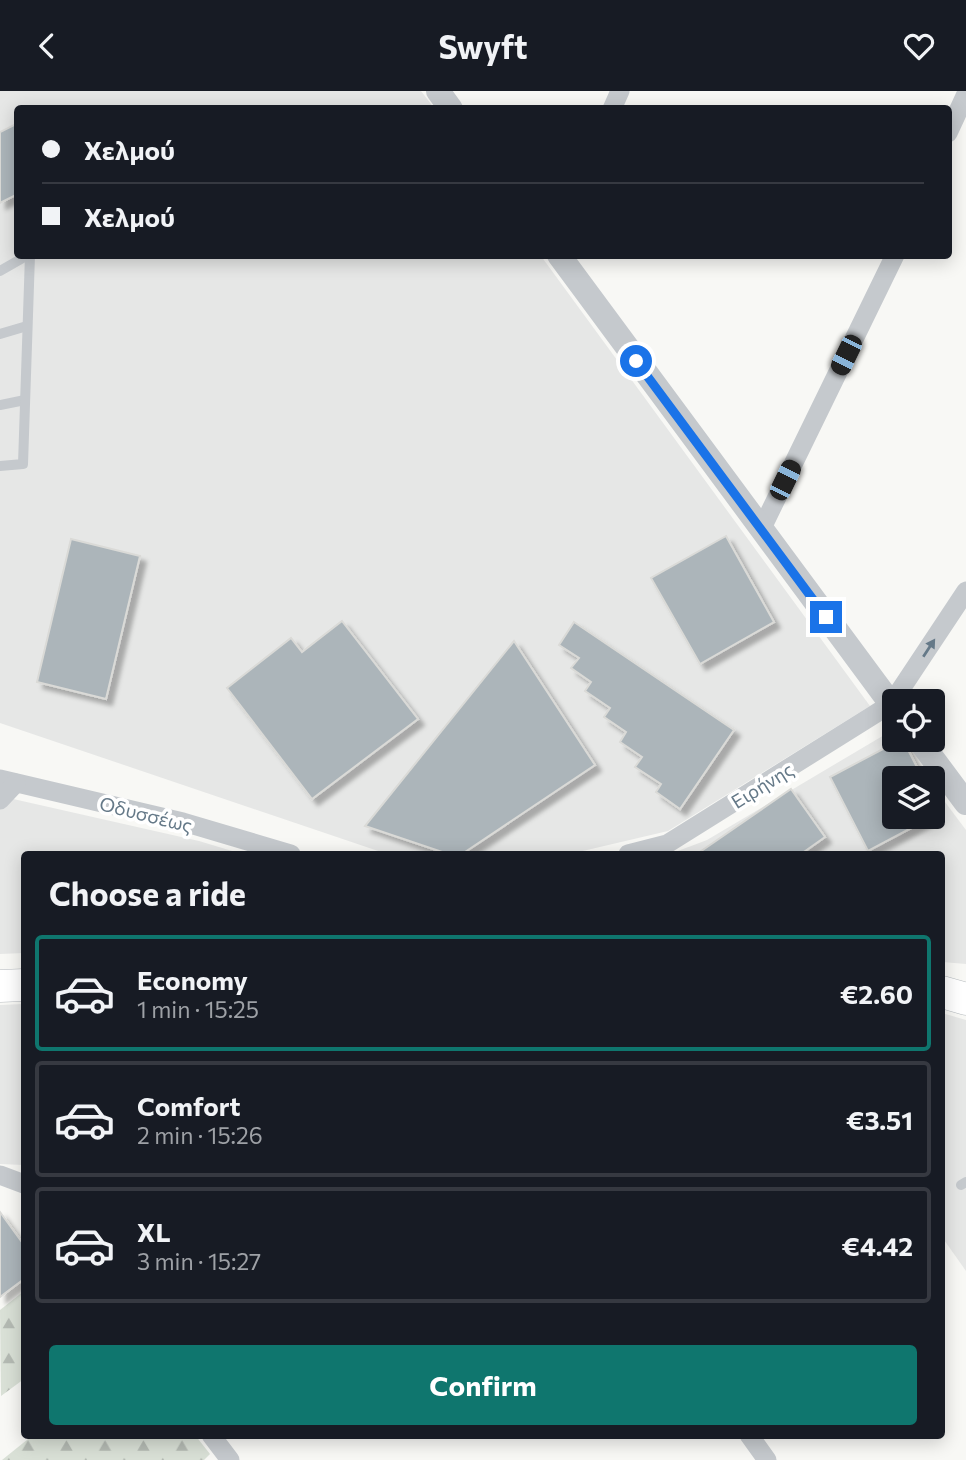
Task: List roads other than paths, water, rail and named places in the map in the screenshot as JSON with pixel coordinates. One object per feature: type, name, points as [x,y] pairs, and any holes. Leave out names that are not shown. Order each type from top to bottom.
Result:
[{"type":"main road","points":[[0,986],[21,985]]},
{"type":"main road","points":[[945,993],[966,999]]},
{"type":"street","points":[[952,124],[966,94]]},
{"type":"street","points":[[562,259],[882,691]]},
{"type":"street","points":[[761,530],[893,259]]},
{"type":"street","points":[[904,689],[966,591]]},
{"type":"street","name":"Ειρήνης","points":[[640,851],[667,844],[882,713]]},
{"type":"street","points":[[928,752],[966,803]]},
{"type":"street","points":[[0,800],[8,781]]},
{"type":"street","name":"Οδυσσέως","points":[[8,781],[183,822],[281,851]]},
{"type":"street","points":[[0,1175],[21,1183]]},
{"type":"street","points":[[214,1439],[230,1460]]},
{"type":"street","points":[[752,1439],[767,1460]]},
{"type":"lane","points":[[0,271],[22,259]]},
{"type":"lane","points":[[0,466],[23,464],[29,259]]},
{"type":"lane","points":[[0,334],[27,326]]},
{"type":"lane","points":[[0,405],[25,400]]}]
